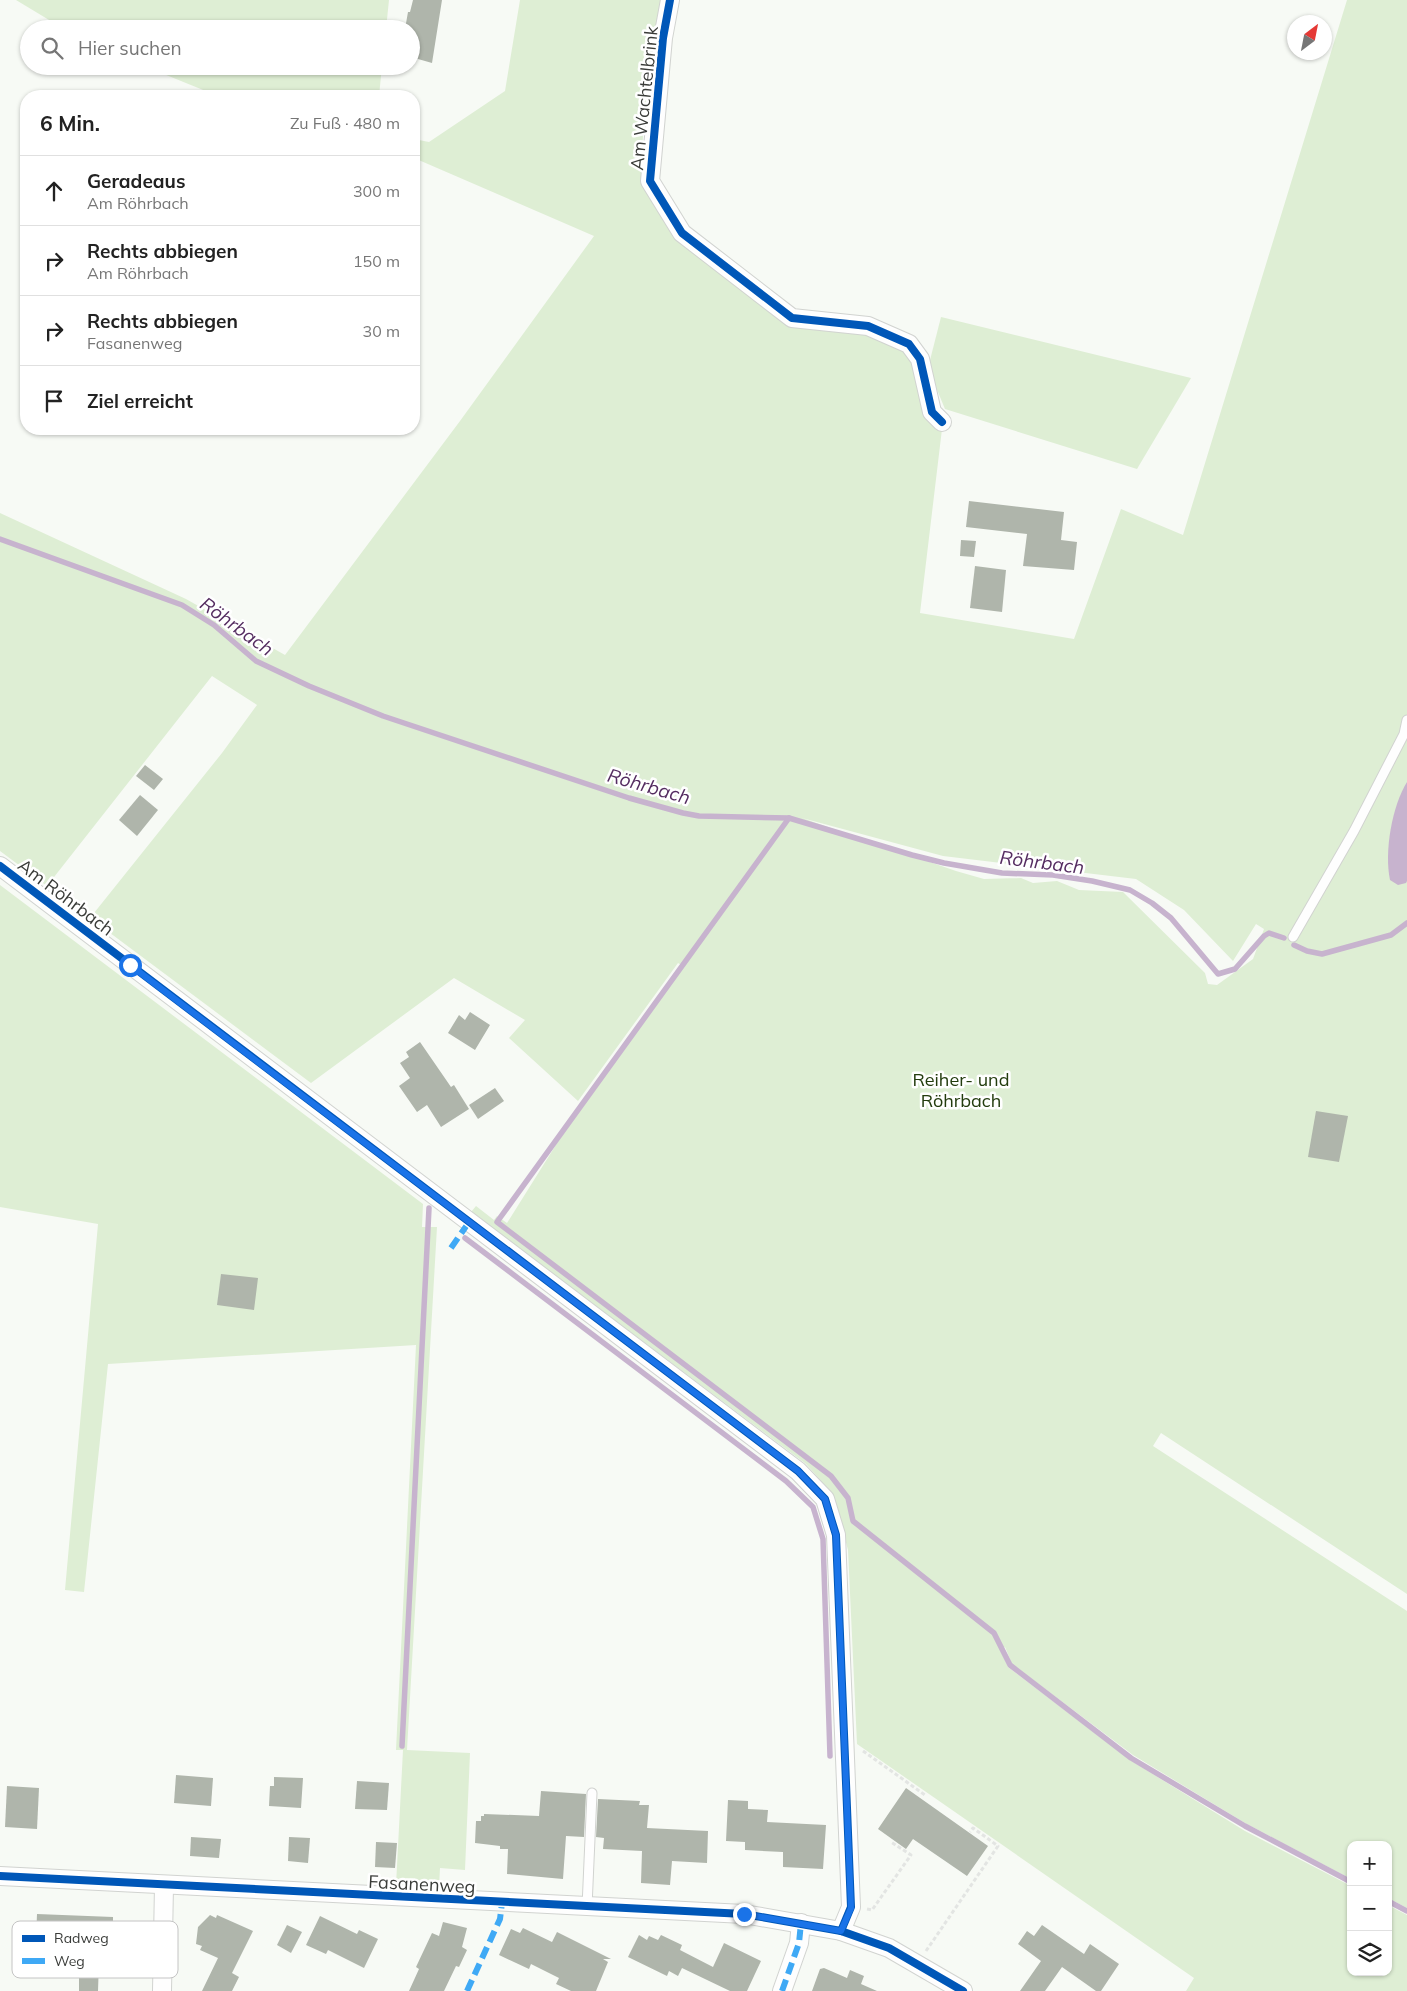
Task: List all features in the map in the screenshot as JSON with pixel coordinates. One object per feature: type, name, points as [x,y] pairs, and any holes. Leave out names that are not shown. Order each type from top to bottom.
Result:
[{"type":"street","name":"Am Wachtelbrink","points":[[670,0],[663,38],[650,181],[682,233],[792,318],[868,326],[909,344],[920,359],[932,412],[942,422]]},
{"type":"street","name":"Am Röhrbach","points":[[0,866],[798,1471],[825,1499],[836,1535],[851,1908],[841,1931]]},
{"type":"street","name":"Fasanenweg","points":[[0,1876],[164,1886],[744,1914],[841,1931]]},
{"type":"street","points":[[163,1921],[164,1886]]},
{"type":"street","points":[[782,1991],[799,1943],[801,1923]]},
{"type":"street","points":[[841,1931],[889,1948],[963,1991]]},
{"type":"street","points":[[162,1978],[162,1991]]},
{"type":"lane","points":[[1293,937],[1354,831],[1404,734],[1407,720]]},
{"type":"lane","points":[[587,1907],[592,1793]]},
{"type":"path","points":[[845,1751],[862,1751],[925,1795]]},
{"type":"path","points":[[917,1964],[998,1846],[973,1828],[970,1832]]},
{"type":"path","points":[[851,1908],[872,1910],[911,1855],[891,1842]]},
{"type":"green space","points":[[16,0],[389,0],[387,20],[49,20]]},
{"type":"green space","name":"Reiher- und Röhrbach","points":[[520,0],[661,0],[644,113],[641,181],[676,238],[790,324],[865,331],[904,349],[916,363],[942,429],[920,613],[1074,639],[1121,509],[1183,535],[1329,60],[1332,60],[1332,49],[1347,0],[1407,0],[1407,1594],[1161,1433],[1153,1446],[1407,1611],[1407,1908],[1392,1900],[1392,1841],[1347,1841],[1347,1877],[1245,1823],[1133,1755],[1012,1664],[1005,1647],[1000,1650],[1008,1667],[1130,1760],[1245,1831],[1347,1884],[1347,1976],[1392,1976],[1392,1907],[1407,1915],[1407,1991],[1186,1991],[1194,1978],[857,1744],[848,1550],[833,1494],[806,1464],[471,1212],[476,1206],[494,1220],[497,1216],[507,1223],[559,1140],[683,966],[678,963],[578,1101],[509,1038],[525,1020],[454,978],[311,1083],[90,918],[222,753],[257,705],[212,676],[47,886],[0,851],[0,513],[186,599],[285,655],[460,421],[594,236],[420,161],[420,140],[429,142],[505,91]],"holes":[[[802,818],[943,856],[1136,879],[1184,910],[1233,961],[1256,924],[1264,929],[1253,959],[1217,985],[1208,984],[1205,973],[1123,892],[1079,890],[1057,881],[1033,883],[1021,878],[984,879]]]},
{"type":"green space","points":[[166,75],[381,75],[380,90],[203,90]]},
{"type":"green space","points":[[941,317],[1191,378],[1137,469],[945,409],[928,368]]},
{"type":"green space","points":[[0,885],[423,1204],[422,1227],[437,1227],[407,1750],[470,1753],[465,1870],[440,1868],[439,1887],[396,1885],[403,1750],[396,1750],[416,1345],[108,1364],[84,1592],[65,1590],[98,1224],[0,1207]]},
{"type":"shaded area","points":[[1407,782],[1407,881],[1398,885],[1390,880],[1388,869],[1389,843],[1393,816]]},
{"type":"building","points":[[413,0],[442,0],[432,63],[420,60],[420,20],[407,20],[408,12],[410,12]]},
{"type":"building","points":[[969,501],[1064,512],[1061,540],[1077,542],[1074,570],[1023,566],[1027,534],[966,527]]},
{"type":"building","points":[[961,540],[976,541],[974,557],[960,556]]},
{"type":"building","points":[[975,566],[1006,570],[1002,612],[970,608]]},
{"type":"building","points":[[145,765],[163,779],[154,790],[136,776]]},
{"type":"building","points":[[140,795],[158,810],[137,836],[119,820]]},
{"type":"building","points":[[470,1012],[490,1025],[475,1050],[448,1033],[459,1015],[465,1020]]},
{"type":"building","points":[[420,1042],[451,1087],[454,1085],[469,1109],[441,1127],[427,1105],[417,1112],[399,1086],[410,1078],[400,1063],[409,1057],[406,1052]]},
{"type":"building","points":[[495,1088],[504,1101],[478,1119],[469,1105]]},
{"type":"building","points":[[1316,1111],[1348,1116],[1339,1162],[1308,1157]]},
{"type":"building","points":[[221,1274],[258,1278],[254,1310],[217,1305]]},
{"type":"building","points":[[176,1775],[213,1778],[211,1806],[174,1803]]},
{"type":"building","points":[[274,1777],[303,1778],[301,1808],[269,1806],[270,1786],[274,1786]]},
{"type":"building","points":[[357,1781],[389,1783],[387,1810],[355,1809]]},
{"type":"building","points":[[7,1786],[39,1788],[37,1829],[5,1827]]},
{"type":"building","points":[[906,1788],[988,1846],[967,1876],[913,1839],[906,1849],[878,1829]]},
{"type":"building","points":[[541,1791],[586,1794],[584,1837],[566,1836],[563,1879],[507,1874],[508,1849],[500,1849],[500,1846],[475,1843],[476,1821],[481,1821],[481,1816],[484,1816],[484,1814],[539,1816]]},
{"type":"building","points":[[598,1799],[640,1801],[639,1805],[649,1805],[647,1828],[708,1831],[707,1863],[672,1861],[670,1885],[641,1883],[642,1851],[603,1849],[604,1838],[596,1837]]},
{"type":"building","points":[[728,1800],[748,1801],[748,1809],[768,1810],[767,1822],[826,1825],[823,1869],[783,1867],[783,1852],[745,1850],[745,1842],[726,1841]]},
{"type":"building","points":[[191,1837],[221,1839],[219,1858],[190,1856]]},
{"type":"building","points":[[289,1837],[310,1838],[308,1863],[288,1861]]},
{"type":"building","points":[[376,1842],[397,1843],[395,1868],[375,1867]]},
{"type":"building","points":[[37,1914],[113,1917],[113,1921],[37,1921]]},
{"type":"building","points":[[210,1915],[216,1918],[217,1915],[253,1931],[232,1973],[239,1977],[232,1991],[202,1991],[218,1958],[200,1950],[202,1946],[196,1944],[198,1927]]},
{"type":"building","points":[[320,1916],[357,1934],[359,1930],[378,1939],[364,1968],[328,1950],[326,1954],[306,1945]]},
{"type":"building","points":[[443,1922],[467,1928],[462,1947],[467,1950],[459,1967],[456,1966],[444,1991],[409,1991],[419,1969],[416,1967],[432,1933],[439,1936]]},
{"type":"building","points":[[287,1925],[302,1932],[291,1953],[277,1945]]},
{"type":"building","points":[[1042,1925],[1084,1954],[1090,1944],[1119,1964],[1101,1991],[1096,1991],[1062,1967],[1045,1991],[1020,1991],[1041,1961],[1018,1944],[1027,1931],[1034,1936]]},
{"type":"building","points":[[523,1928],[552,1942],[557,1932],[611,1959],[603,1959],[608,1962],[596,1991],[571,1991],[556,1984],[559,1978],[531,1964],[529,1969],[499,1955],[511,1929],[520,1933]]},
{"type":"building","points":[[639,1935],[647,1940],[649,1936],[658,1940],[661,1935],[682,1945],[680,1950],[713,1967],[724,1943],[761,1961],[747,1991],[730,1991],[682,1968],[678,1976],[669,1971],[667,1976],[628,1957]]},
{"type":"building","points":[[824,1968],[847,1978],[850,1970],[864,1976],[861,1984],[877,1991],[812,1991],[820,1969]]},
{"type":"building","points":[[79,1978],[98,1978],[98,1991],[79,1991]]},
{"type":"waterway","name":"Röhrbach","points":[[0,539],[182,605],[214,625],[256,661],[309,686],[383,716],[629,798],[699,816],[789,818],[944,863],[1002,873],[1053,875],[1092,881],[1130,890],[1152,903],[1171,918],[1218,974],[1235,969],[1264,936],[1269,933],[1284,938]]},
{"type":"waterway","points":[[789,818],[497,1222],[831,1476],[848,1498],[853,1521],[994,1633],[1010,1665],[1131,1758],[1245,1826],[1347,1880]]},
{"type":"waterway","name":"Röhrbach","points":[[1294,945],[1307,951],[1322,954],[1391,935],[1407,923]]},
{"type":"waterway","points":[[402,1746],[429,1208]]},
{"type":"waterway","points":[[465,1238],[786,1481],[813,1507],[823,1539],[830,1756]]},
{"type":"waterway","points":[[1392,1903],[1407,1911]]},
{"type":"marked path","points":[[451,1248],[469,1222]]},
{"type":"marked path","points":[[467,1991],[500,1919],[502,1903]]},
{"type":"marked path","points":[[782,1991],[799,1943],[801,1923]]},
{"type":"cycle path","points":[[670,0],[663,38],[650,181],[682,233],[792,318],[868,326],[909,344],[920,359],[932,412],[942,422]]},
{"type":"cycle path","points":[[0,866],[798,1471],[825,1499],[836,1535],[851,1907],[841,1931]]},
{"type":"cycle path","points":[[0,1876],[744,1914],[841,1931],[889,1948],[963,1991]]},
{"type":"route","points":[[130,965],[798,1471],[825,1499],[836,1535],[851,1908],[841,1931],[744,1914]]}]
